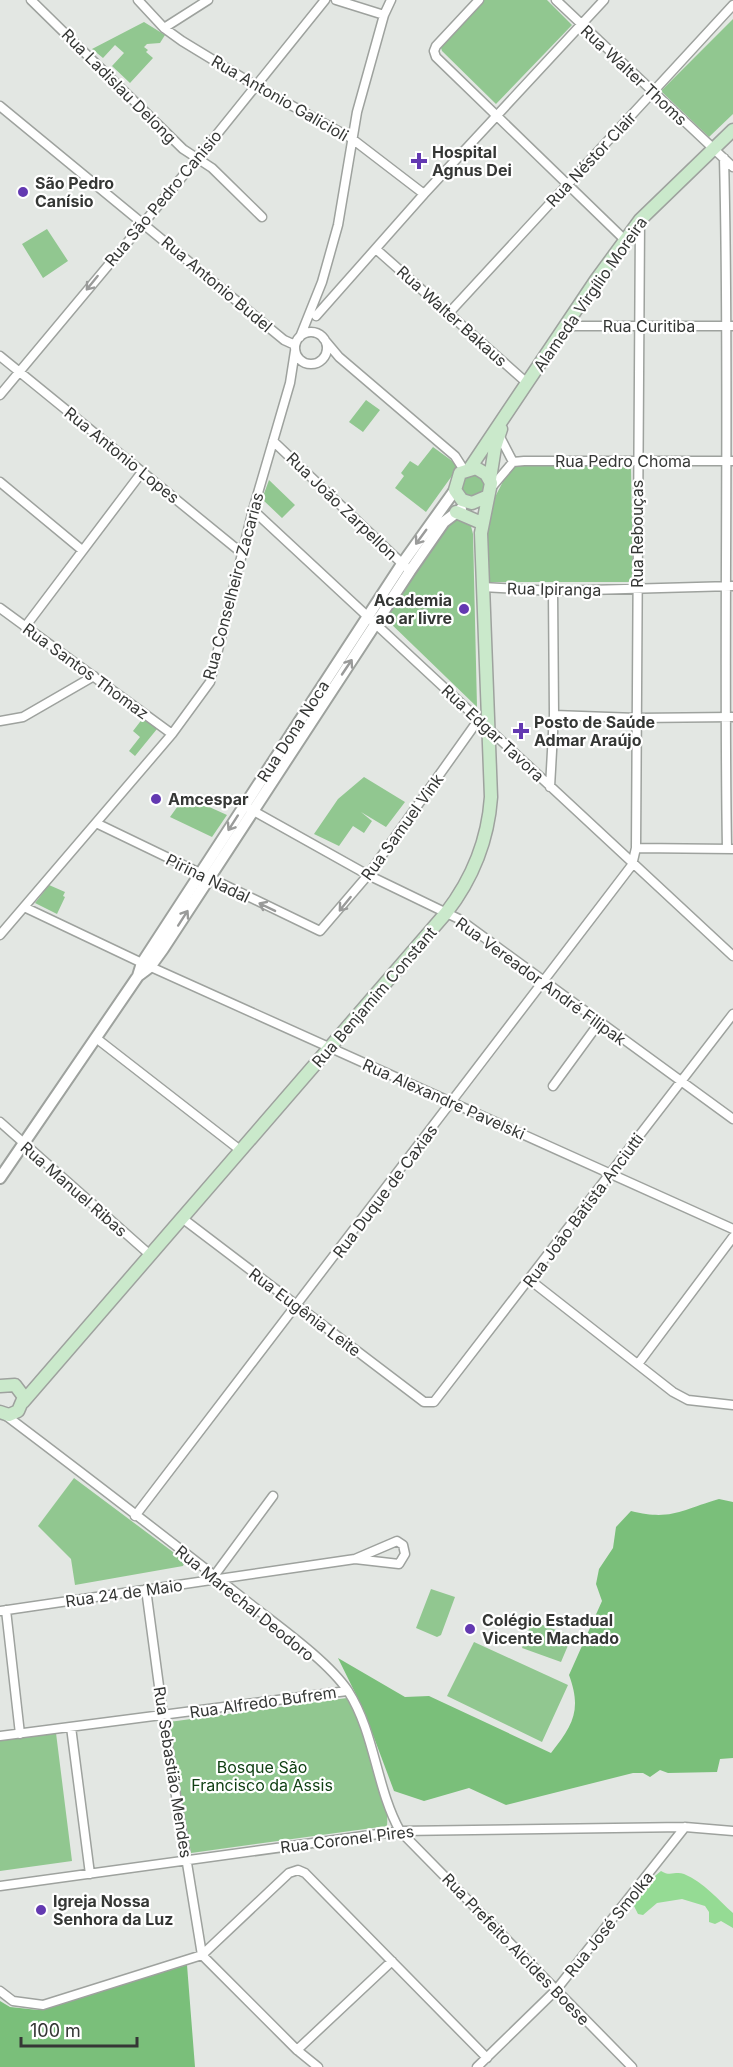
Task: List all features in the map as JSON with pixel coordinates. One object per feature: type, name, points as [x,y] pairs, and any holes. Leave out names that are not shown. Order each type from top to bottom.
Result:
[{"type":"main road","name":"Alameda Virgílio Moreira","points":[[467,469],[640,220],[733,130]]},
{"type":"main road","name":"Alameda Virgílio Moreira","points":[[489,488],[499,435],[507,414]]},
{"type":"main road","points":[[467,469],[482,470],[489,488],[470,503],[462,500],[455,490],[456,478],[467,469]]},
{"type":"main road","name":"Rua Benjamim Constant","points":[[21,1407],[149,1254],[446,913],[471,874],[489,821],[491,797],[483,723],[479,527],[489,488]]},
{"type":"main road","name":"Rua Benjamim Constant","points":[[470,503],[479,527]]},
{"type":"main road","points":[[456,512],[479,527]]},
{"type":"main road","name":"Rua Benjamim Constant","points":[[19,1388],[45,1376]]},
{"type":"main road","points":[[0,1386],[10,1384],[19,1388],[21,1407],[2,1413]]},
{"type":"street","name":"Rua Ladislau Delong","points":[[31,0],[183,149],[212,168],[262,218]]},
{"type":"street","name":"Rua Antonio Galicioli","points":[[138,0],[164,28],[256,86],[351,138],[424,195]]},
{"type":"street","points":[[164,28],[208,0]]},
{"type":"street","name":"Rua São Pedro Canisio","points":[[0,395],[142,222],[197,159],[325,0]]},
{"type":"street","points":[[336,0],[384,15]]},
{"type":"street","points":[[339,357],[309,364],[300,360],[295,348],[322,282],[338,225],[351,138],[384,15],[391,0]]},
{"type":"street","points":[[480,0],[436,46],[434,51],[436,57],[625,240]]},
{"type":"street","name":"Rua Walter Thoms","points":[[556,0],[733,167]]},
{"type":"street","points":[[316,316],[604,0]]},
{"type":"street","name":"Rua Néstor Clair","points":[[449,313],[733,5]]},
{"type":"street","name":"Rua Antonio Budel","points":[[0,106],[295,348]]},
{"type":"street","points":[[636,848],[730,849],[731,326],[724,158]]},
{"type":"street","name":"Rua Rebouças","points":[[633,865],[636,848],[636,463],[640,220]]},
{"type":"street","name":"Rua Walter Bakaus","points":[[377,250],[527,383]]},
{"type":"street","points":[[322,282],[329,288],[341,287]]},
{"type":"street","points":[[318,293],[316,316],[321,337],[327,348],[321,360]]},
{"type":"street","name":"Rua Curitiba","points":[[565,327],[731,326]]},
{"type":"street","points":[[300,336],[310,332],[321,337],[339,357],[455,456],[467,469]]},
{"type":"street","name":"Rua Conselheiro Zacarias","points":[[0,935],[172,734],[210,682],[253,510],[290,383],[295,348]]},
{"type":"street","name":"Rua Antonio Lopes","points":[[0,356],[243,554]]},
{"type":"street","name":"Rua Conselheiro Zacarias","points":[[290,383],[302,368],[309,364]]},
{"type":"street","points":[[489,488],[513,462],[499,435]]},
{"type":"street","name":"Rua João Zarpellon","points":[[273,441],[406,567]]},
{"type":"street","name":"Rua Pedro Choma","points":[[513,462],[730,461]]},
{"type":"street","points":[[25,627],[142,472]]},
{"type":"street","points":[[0,482],[82,549]]},
{"type":"street","name":"Rua Dona Noca","points":[[0,1178],[146,965],[372,621],[455,490]]},
{"type":"street","name":"Rua Dona Noca","points":[[406,567],[444,522],[470,503]]},
{"type":"street","name":"Rua Edgar Tavora","points":[[253,510],[733,956]]},
{"type":"street","name":"Rua Ipiranga","points":[[482,587],[553,591],[730,586]]},
{"type":"street","points":[[550,787],[554,715],[553,591]]},
{"type":"street","name":"Rua Santos Thomaz","points":[[0,608],[172,734]]},
{"type":"street","points":[[0,722],[23,717],[94,676]]},
{"type":"street","points":[[554,715],[636,718],[729,717]]},
{"type":"street","name":"Rua Samuel Vink","points":[[320,931],[368,875],[483,723]]},
{"type":"street","name":"Rua Vereador André Filipak","points":[[249,808],[368,875],[446,913],[545,981],[680,1083],[733,1119]]},
{"type":"street","name":"Pirina Nadal","points":[[96,823],[320,931]]},
{"type":"street","name":"Rua Duque de Caxias","points":[[135,1516],[633,865]]},
{"type":"street","name":"Rua Alexandre Pavelski","points":[[24,907],[146,965],[733,1229]]},
{"type":"street","name":"Rua João Batista Anciutti","points":[[429,1403],[434,1402],[530,1280],[733,1014]]},
{"type":"street","points":[[552,1086],[599,1023]]},
{"type":"street","points":[[96,1038],[240,1150]]},
{"type":"street","name":"Rua Manuel Ribas","points":[[0,1122],[149,1254]]},
{"type":"street","name":"Rua Eugênia Leite","points":[[182,1218],[297,1307],[429,1403]]},
{"type":"street","points":[[638,1364],[733,1237]]},
{"type":"street","points":[[530,1280],[673,1392],[688,1400],[733,1405]]},
{"type":"street","points":[[21,1407],[21,1427]]},
{"type":"street","name":"Rua Marechal Deodoro","points":[[2,1413],[217,1578],[326,1668],[348,1691],[364,1728],[392,1817],[400,1831]]},
{"type":"street","points":[[217,1578],[273,1496]]},
{"type":"street","name":"Rua 24 de Maio","points":[[3,1611],[355,1559],[399,1564],[405,1554],[403,1545],[397,1541],[355,1559]]},
{"type":"street","name":"Rua Sebastião Mendes","points":[[146,1589],[163,1716],[202,1955]]},
{"type":"street","points":[[3,1611],[20,1734]]},
{"type":"street","name":"Rua Alfredo Bufrem","points":[[0,1736],[348,1691]]},
{"type":"street","points":[[71,1727],[90,1874]]},
{"type":"street","name":"Rua Coronel Pires","points":[[0,1886],[400,1831],[685,1827],[733,1831]]},
{"type":"street","name":"Rua José Smolka","points":[[477,2067],[556,1990],[685,1827]]},
{"type":"street","name":"Rua Prefeito Alcides Boese","points":[[400,1831],[632,2067]]},
{"type":"street","points":[[0,1991],[13,2001],[43,2005],[202,1955],[289,1873],[298,1870],[305,1873],[487,2058]]},
{"type":"street","points":[[202,1955],[297,2050],[318,2067]]},
{"type":"street","points":[[297,2050],[392,1961]]},
{"type":"green space","points":[[482,0],[547,0],[572,25],[496,104],[442,51],[440,45]]},
{"type":"green space","points":[[733,19],[733,114],[709,137],[661,91]]},
{"type":"green space","points":[[144,22],[165,35],[160,43],[147,44],[144,47],[153,58],[130,83],[112,66],[124,53],[115,45],[103,58],[92,49]]},
{"type":"green space","points":[[47,229],[68,261],[43,278],[22,244]]},
{"type":"green space","points":[[366,400],[380,410],[363,432],[349,422]]},
{"type":"green space","points":[[433,447],[459,466],[426,512],[395,488],[404,476],[401,473],[410,461],[418,466]]},
{"type":"green space","points":[[516,464],[631,467],[633,578],[630,582],[485,582],[487,521],[495,497],[510,468]]},
{"type":"green space","points":[[466,472],[485,476],[485,492],[469,496],[463,492],[459,483]]},
{"type":"green space","points":[[269,480],[295,505],[282,518],[262,499]]},
{"type":"green space","points":[[454,517],[470,522],[473,534],[477,707],[385,618]]},
{"type":"green space","points":[[143,718],[157,729],[135,756],[129,751],[140,737],[133,731]]},
{"type":"green space","points":[[364,777],[405,802],[386,827],[361,812],[372,821],[364,833],[353,826],[339,846],[314,834],[338,799]]},
{"type":"green space","points":[[185,796],[227,815],[212,837],[170,817]]},
{"type":"green space","points":[[49,885],[65,892],[57,914],[35,903]]},
{"type":"green space","points":[[74,1478],[185,1561],[183,1566],[75,1585],[71,1559],[38,1526]]},
{"type":"green space","points":[[431,1589],[455,1597],[441,1635],[437,1637],[416,1628]]},
{"type":"green space","points":[[532,1621],[572,1636],[561,1662],[522,1648]]},
{"type":"green space","points":[[474,1642],[568,1685],[542,1742],[447,1696]]},
{"type":"green space","name":"Bosque São Francisco da Assis","points":[[347,1698],[375,1760],[385,1793],[387,1826],[191,1853],[169,1722]]},
{"type":"green space","points":[[56,1733],[72,1861],[0,1871],[0,1740]]},
{"type":"shaded area","points":[[719,1499],[733,1502],[733,1758],[720,1759],[717,1772],[668,1773],[660,1770],[650,1777],[643,1773],[633,1773],[506,1805],[469,1788],[424,1801],[394,1791],[364,1711],[338,1658],[405,1697],[429,1696],[551,1753],[565,1734],[573,1717],[575,1698],[569,1675],[602,1601],[596,1584],[599,1569],[613,1548],[616,1527],[631,1511],[656,1515],[676,1513]]},
{"type":"shaded area","points":[[661,1871],[667,1874],[684,1874],[704,1886],[733,1913],[733,1928],[721,1921],[715,1924],[709,1922],[709,1912],[705,1906],[682,1899],[657,1903],[643,1915],[638,1914],[633,1904],[650,1880]]},
{"type":"shaded area","points":[[187,1965],[195,2067],[0,2067],[0,2001],[10,2007],[38,2010]]},
{"type":"place","name":"Hospital Agnus Dei","points":[[419,161]]},
{"type":"place","name":"São Pedro Canísio","points":[[23,192]]},
{"type":"place","name":"Academia ao ar livre","points":[[464,609]]},
{"type":"place","name":"Posto de Saúde Admar Araújo","points":[[521,731]]},
{"type":"place","name":"Amcespar","points":[[156,799]]},
{"type":"place","name":"Colégio Estadual Vicente Machado","points":[[470,1629]]},
{"type":"place","name":"Igreja Nossa Senhora da Luz","points":[[41,1910]]}]
